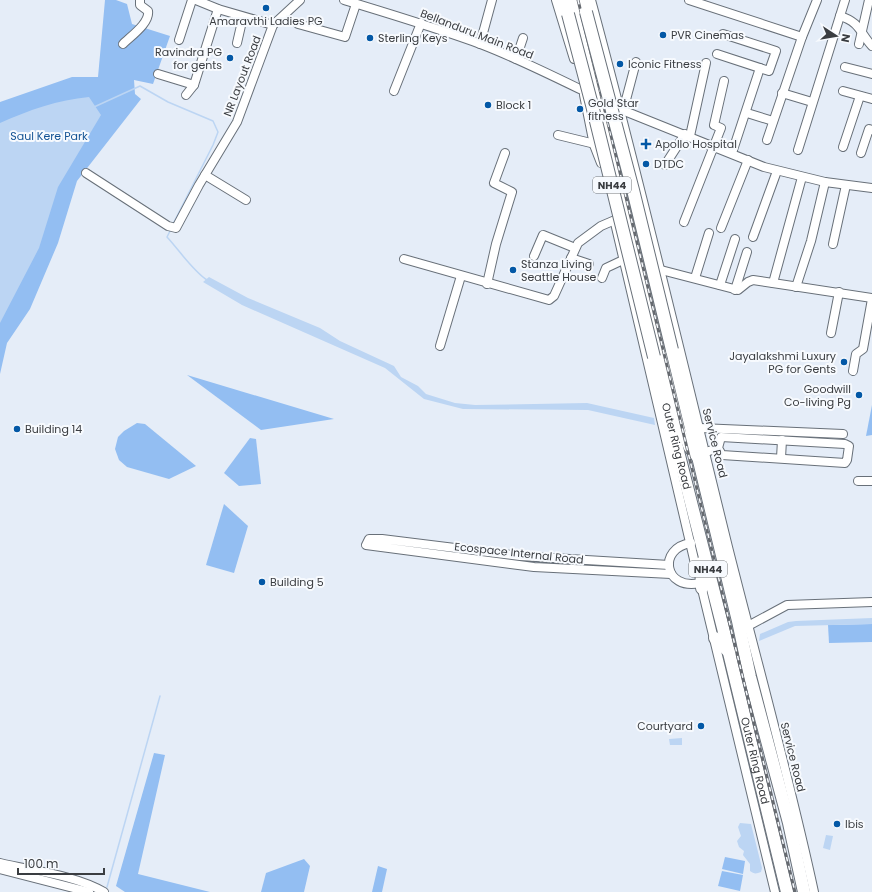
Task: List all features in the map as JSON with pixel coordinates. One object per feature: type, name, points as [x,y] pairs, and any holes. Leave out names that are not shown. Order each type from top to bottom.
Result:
[{"type":"highway","name":"Outer Ring Road","points":[[564,0],[594,113],[654,357],[687,504],[692,543],[730,653],[787,892]]},
{"type":"highway","points":[[573,0],[599,98]]},
{"type":"highway","name":"Outer Ring Road","points":[[582,0],[620,139],[672,350],[703,457],[729,565],[746,659],[789,823],[804,892]]},
{"type":"highway","points":[[692,543],[699,555],[698,585]]},
{"type":"highway","points":[[715,638],[730,653]]},
{"type":"highway","points":[[746,659],[746,681],[799,892]]},
{"type":"street","points":[[123,44],[146,21],[149,16],[148,11],[140,4],[140,0]]},
{"type":"street","points":[[179,40],[192,0]]},
{"type":"street","points":[[196,0],[218,9],[273,25]]},
{"type":"street","name":"NR Layout Road","points":[[86,172],[172,228],[237,122],[273,25],[300,0]]},
{"type":"street","name":"Bellanduru Main Road","points":[[344,0],[420,23],[480,44],[583,90],[621,110],[777,171],[825,182],[872,188]]},
{"type":"street","points":[[480,44],[492,0]]},
{"type":"street","points":[[556,0],[583,90],[594,145],[599,156],[623,260],[687,504]]},
{"type":"street","name":"Service Road","points":[[591,0],[621,110],[661,270],[680,355],[700,428],[703,457]]},
{"type":"street","points":[[689,0],[802,37]]},
{"type":"street","points":[[767,140],[802,37],[817,0]]},
{"type":"street","points":[[798,150],[844,0]]},
{"type":"street","points":[[859,44],[869,0]]},
{"type":"street","points":[[298,24],[345,37],[356,4]]},
{"type":"street","points":[[186,95],[194,85],[218,9]]},
{"type":"street","points":[[840,16],[854,22],[862,30],[872,46]]},
{"type":"street","points":[[237,43],[243,17]]},
{"type":"street","points":[[394,91],[420,23]]},
{"type":"street","points":[[718,54],[769,71],[776,51],[723,34]]},
{"type":"street","points":[[516,59],[522,38]]},
{"type":"street","points":[[621,110],[636,62]]},
{"type":"street","points":[[665,166],[688,135],[706,63]]},
{"type":"street","points":[[845,67],[872,74]]},
{"type":"street","points":[[732,153],[747,113],[760,68]]},
{"type":"street","points":[[158,74],[194,85]]},
{"type":"street","points":[[684,222],[721,128],[714,125],[724,81]]},
{"type":"street","points":[[843,91],[872,99]]},
{"type":"street","points":[[782,93],[812,102]]},
{"type":"street","points":[[843,147],[860,96]]},
{"type":"street","points":[[599,98],[680,428],[688,448],[703,457],[718,448]]},
{"type":"street","points":[[747,113],[773,121]]},
{"type":"street","points":[[861,153],[869,129],[872,130]]},
{"type":"street","points":[[558,135],[594,145],[612,148],[632,155]]},
{"type":"street","points":[[487,284],[496,244],[512,192],[494,183],[506,153]]},
{"type":"street","points":[[721,228],[748,160]]},
{"type":"street","points":[[753,237],[777,171]]},
{"type":"street","points":[[205,175],[246,200]]},
{"type":"street","points":[[773,283],[802,177]]},
{"type":"street","points":[[796,287],[812,241],[825,182]]},
{"type":"street","points":[[833,244],[846,185]]},
{"type":"street","points":[[404,259],[487,284],[549,300],[554,296],[578,242],[595,230],[615,220]]},
{"type":"street","points":[[695,278],[710,233]]},
{"type":"street","points":[[534,256],[543,235],[575,248]]},
{"type":"street","points":[[720,285],[734,239]]},
{"type":"street","points":[[735,290],[747,252]]},
{"type":"street","points":[[571,258],[589,264]]},
{"type":"street","points":[[602,278],[606,268],[623,260]]},
{"type":"street","points":[[661,270],[735,290],[741,289],[748,282],[753,280],[872,298],[863,348],[856,354],[853,371]]},
{"type":"street","points":[[440,346],[461,276]]},
{"type":"street","points":[[831,333],[839,292]]},
{"type":"street","points":[[700,428],[843,434]]},
{"type":"street","points":[[721,436],[782,440],[846,444],[848,446],[848,460],[845,463],[722,455],[718,448],[721,436]]},
{"type":"street","points":[[781,458],[782,440]]},
{"type":"street","points":[[858,481],[872,481]]},
{"type":"street","name":"Ecospace Internal Road","points":[[367,542],[455,548],[520,556],[669,565]]},
{"type":"street","points":[[671,574],[669,565],[673,552],[692,543]]},
{"type":"street","name":"Ecospace Internal Road","points":[[400,545],[454,558],[519,566],[671,574],[680,582],[698,585]]},
{"type":"street","points":[[454,558],[455,548]]},
{"type":"street","points":[[519,566],[520,556]]},
{"type":"street","name":"Service Road","points":[[729,565],[749,628],[814,892]]},
{"type":"street","points":[[698,585],[715,638],[775,892]]},
{"type":"street","points":[[830,606],[872,602]]},
{"type":"street","points":[[749,628],[787,605],[872,607]]},
{"type":"street","points":[[0,863],[70,879],[90,885],[104,892]]},
{"type":"street","points":[[0,869],[89,892]]},
{"type":"green space","name":"Saul Kere Park","points":[[105,0],[116,0],[127,4],[132,24],[170,36],[153,84],[134,80],[135,94],[141,99],[77,181],[58,243],[30,309],[7,343],[0,374],[0,102],[72,77],[98,77]]},
{"type":"green space","points":[[187,375],[334,419],[261,430]]},
{"type":"green space","points":[[872,405],[872,435],[866,436]]},
{"type":"green space","points":[[137,423],[145,424],[196,466],[169,479],[127,467],[119,460],[115,449],[118,437],[124,431]]},
{"type":"green space","points":[[250,438],[256,439],[261,484],[239,486],[224,473]]},
{"type":"green space","points":[[224,504],[248,526],[234,573],[206,565]]},
{"type":"green space","points":[[872,624],[872,642],[829,643],[828,625]]},
{"type":"green space","points":[[154,753],[165,755],[138,874],[210,892],[125,892],[116,886]]},
{"type":"green space","points":[[725,857],[745,861],[743,874],[722,869]]},
{"type":"green space","points":[[304,859],[310,866],[304,892],[261,892],[266,873]]},
{"type":"green space","points":[[378,866],[387,869],[382,892],[372,892]]},
{"type":"green space","points":[[722,871],[743,875],[740,891],[718,886]]},
{"type":"shaded area","points":[[89,97],[101,115],[58,187],[39,248],[0,323],[0,123],[44,106],[66,100]]},
{"type":"shaded area","points":[[209,277],[248,298],[320,328],[340,341],[394,366],[401,377],[418,386],[426,394],[455,403],[475,405],[587,403],[654,418],[655,425],[588,410],[463,409],[424,399],[385,368],[242,305],[203,282]]},
{"type":"shaded area","points":[[872,618],[872,624],[795,626],[759,641],[760,634],[788,622]]},
{"type":"shaded area","points":[[682,738],[682,745],[670,745],[669,739]]},
{"type":"shaded area","points":[[740,823],[751,824],[762,868],[761,872],[753,873],[750,871],[750,864],[743,855],[744,851],[739,847],[737,841],[741,836],[738,827]]},
{"type":"shaded area","points":[[826,835],[833,836],[830,850],[823,848]]},
{"type":"waterway","points":[[94,107],[140,86],[168,102],[213,121],[218,132],[213,145],[173,224]]},
{"type":"waterway","points":[[171,229],[167,237],[191,266],[207,280]]},
{"type":"waterway","points":[[107,887],[160,696]]},
{"type":"railway","points":[[578,0],[795,892]]},
{"type":"place","name":"Amaravthi Ladies PG","points":[[266,8]]},
{"type":"place","name":"PVR Cinemas","points":[[663,35]]},
{"type":"place","name":"Sterling Keys","points":[[370,38]]},
{"type":"place","name":"Ravindra PG for gents","points":[[230,58]]},
{"type":"place","name":"Iconic Fitness","points":[[620,64]]},
{"type":"place","name":"Block 1","points":[[488,105]]},
{"type":"place","name":"Gold Star fitness","points":[[580,109]]},
{"type":"place","name":"Apollo Hospital","points":[[646,144]]},
{"type":"place","name":"DTDC","points":[[646,164]]},
{"type":"place","name":"Stanza Living Seattle House","points":[[513,270]]},
{"type":"place","name":"Jayalakshmi Luxury PG for Gents","points":[[844,362]]},
{"type":"place","name":"Goodwill Co-living Pg","points":[[859,395]]},
{"type":"place","name":"Building 14","points":[[17,429]]},
{"type":"place","name":"Building 5","points":[[262,582]]},
{"type":"place","name":"Courtyard","points":[[701,726]]},
{"type":"place","name":"Ibis","points":[[837,824]]}]
